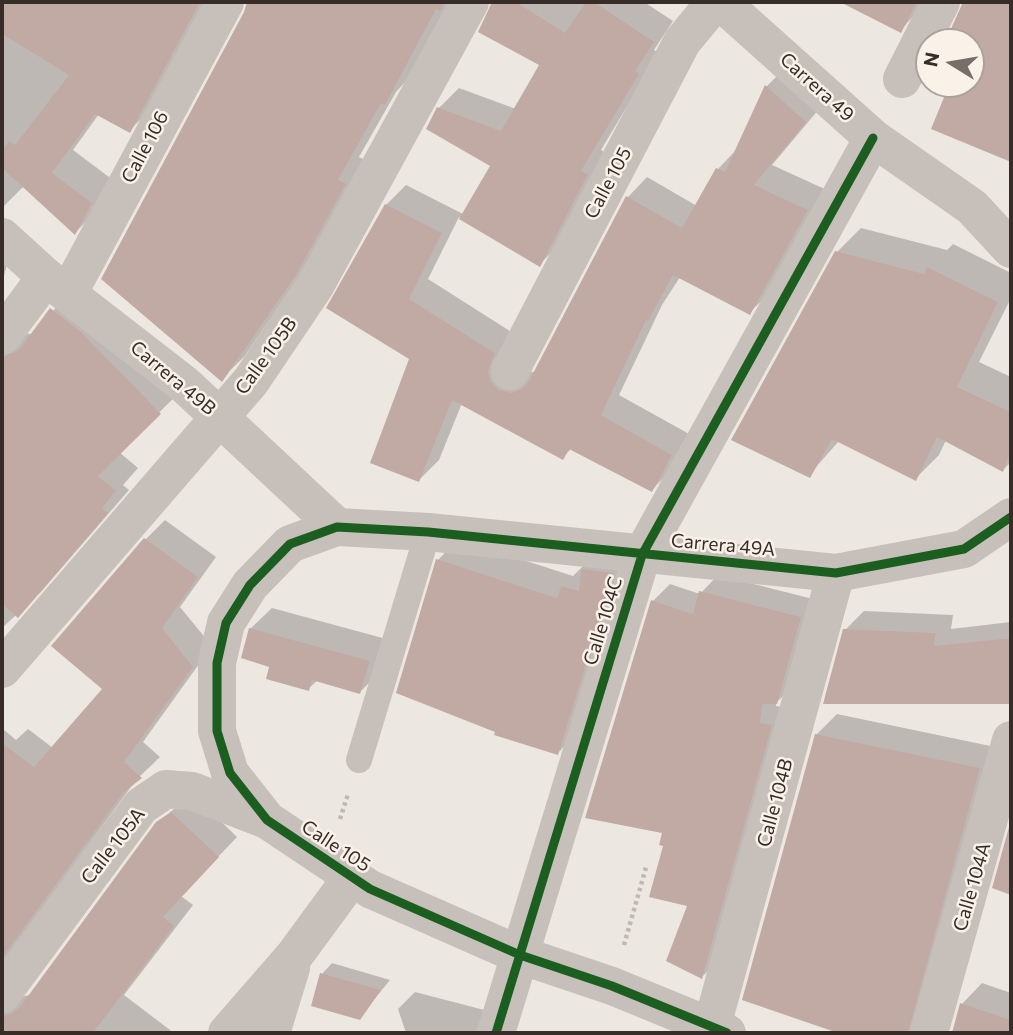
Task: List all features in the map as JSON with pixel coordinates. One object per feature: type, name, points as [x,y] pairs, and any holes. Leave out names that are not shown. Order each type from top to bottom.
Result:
[{"type":"street","name":"Calle 106","points":[[2,336],[57,286],[225,2]]},
{"type":"street","name":"Calle 105B","points":[[2,669],[251,381],[315,286],[470,2]]},
{"type":"street","name":"Calle 105","points":[[510,370],[682,42],[715,2]]},
{"type":"street","name":"Carrera 49","points":[[721,2],[873,138],[972,207],[1011,249]]},
{"type":"street","points":[[902,79],[941,2]]},
{"type":"street","name":"Calle 104C","points":[[496,1033],[642,555],[873,138]]},
{"type":"street","name":"Carrera 49B","points":[[2,237],[57,286],[184,384],[337,527]]},
{"type":"street","name":"Carrera 49A","points":[[337,527],[428,532],[836,573],[964,549],[1011,517]]},
{"type":"street","name":"Calle 105","points":[[337,527],[290,544],[250,584],[226,623],[217,663],[217,731],[230,773],[267,820],[369,889],[520,955],[612,986],[716,1031]]},
{"type":"street","name":"Calle 104B","points":[[716,1031],[836,573]]},
{"type":"street","name":"Calle 104A","points":[[929,1033],[1011,740]]},
{"type":"street","name":"Calle 105A","points":[[2,993],[141,806],[166,789],[192,791],[267,820]]},
{"type":"street","name":"Calle 105","points":[[227,1033],[294,956],[339,870]]},
{"type":"street","points":[[271,1033],[294,956]]},
{"type":"lane","points":[[359,760],[428,532]]},
{"type":"path","points":[[339,870],[359,760]]},
{"type":"path","points":[[612,986],[647,864]]},
{"type":"building","points":[[2,2],[200,2],[130,133],[95,114],[52,173],[92,203],[75,235],[2,168],[2,150],[9,141],[15,145],[69,75],[2,34]]},
{"type":"building","points":[[247,2],[445,2],[440,11],[436,9],[385,105],[381,103],[338,180],[346,184],[296,275],[222,382],[101,279]]},
{"type":"building","points":[[492,2],[516,2],[565,33],[586,2],[594,2],[654,42],[635,71],[639,74],[581,171],[588,174],[540,267],[459,219],[490,166],[426,129],[437,107],[501,131],[539,65],[478,32]]},
{"type":"building","points":[[840,2],[917,2],[901,33]]},
{"type":"building","points":[[963,2],[1011,2],[1011,162],[931,129],[944,98],[985,98],[985,28],[951,28]]},
{"type":"building","points":[[765,85],[806,122],[754,185],[808,210],[750,315],[673,275],[648,321],[646,320],[601,415],[672,455],[652,492],[569,449],[563,460],[452,400],[419,482],[370,463],[409,359],[326,308],[385,204],[442,233],[409,299],[495,353],[488,371],[491,382],[499,390],[512,393],[522,389],[529,381],[626,196],[682,228],[716,168],[725,172]]},
{"type":"building","points":[[835,251],[924,274],[927,267],[998,302],[957,387],[1011,412],[1011,450],[1003,472],[937,437],[916,481],[832,439],[810,478],[731,440]]},
{"type":"building","points":[[50,308],[80,331],[161,414],[98,476],[116,491],[102,508],[108,513],[18,618],[2,604],[2,357],[19,350]]},
{"type":"building","points":[[144,538],[198,577],[162,628],[193,667],[124,762],[142,778],[123,793],[2,958],[2,743],[34,767],[102,689],[51,646]]},
{"type":"building","points":[[436,559],[557,598],[561,586],[579,591],[581,569],[614,573],[558,755],[494,735],[495,732],[396,693]]},
{"type":"building","points":[[699,591],[801,617],[777,704],[762,704],[760,723],[772,725],[702,979],[666,961],[687,906],[649,897],[663,846],[659,845],[662,833],[585,818],[651,600],[693,614]]},
{"type":"building","points":[[249,628],[370,661],[360,694],[312,680],[309,691],[266,679],[269,667],[241,658]]},
{"type":"building","points":[[843,629],[936,633],[934,646],[1011,638],[1011,704],[823,704]]},
{"type":"building","points":[[815,734],[980,768],[908,1033],[838,1033],[742,1000]]},
{"type":"building","points":[[171,812],[219,857],[163,917],[174,926],[93,1033],[2,1033],[2,1015],[11,1014],[20,1007],[156,822]]},
{"type":"building","points":[[1011,820],[1011,895],[992,888]]},
{"type":"building","points":[[320,973],[381,990],[360,1020],[311,1006]]},
{"type":"building","points":[[960,1003],[1011,1020],[1011,1033],[952,1033]]},
{"type":"cycle path","points":[[496,1033],[642,555],[873,138]]},
{"type":"cycle path","points":[[727,1033],[612,986],[520,955],[370,889],[267,820],[230,773],[217,731],[217,663],[226,623],[250,585],[290,544],[337,527],[428,532],[836,573],[964,549],[1011,517]]}]
